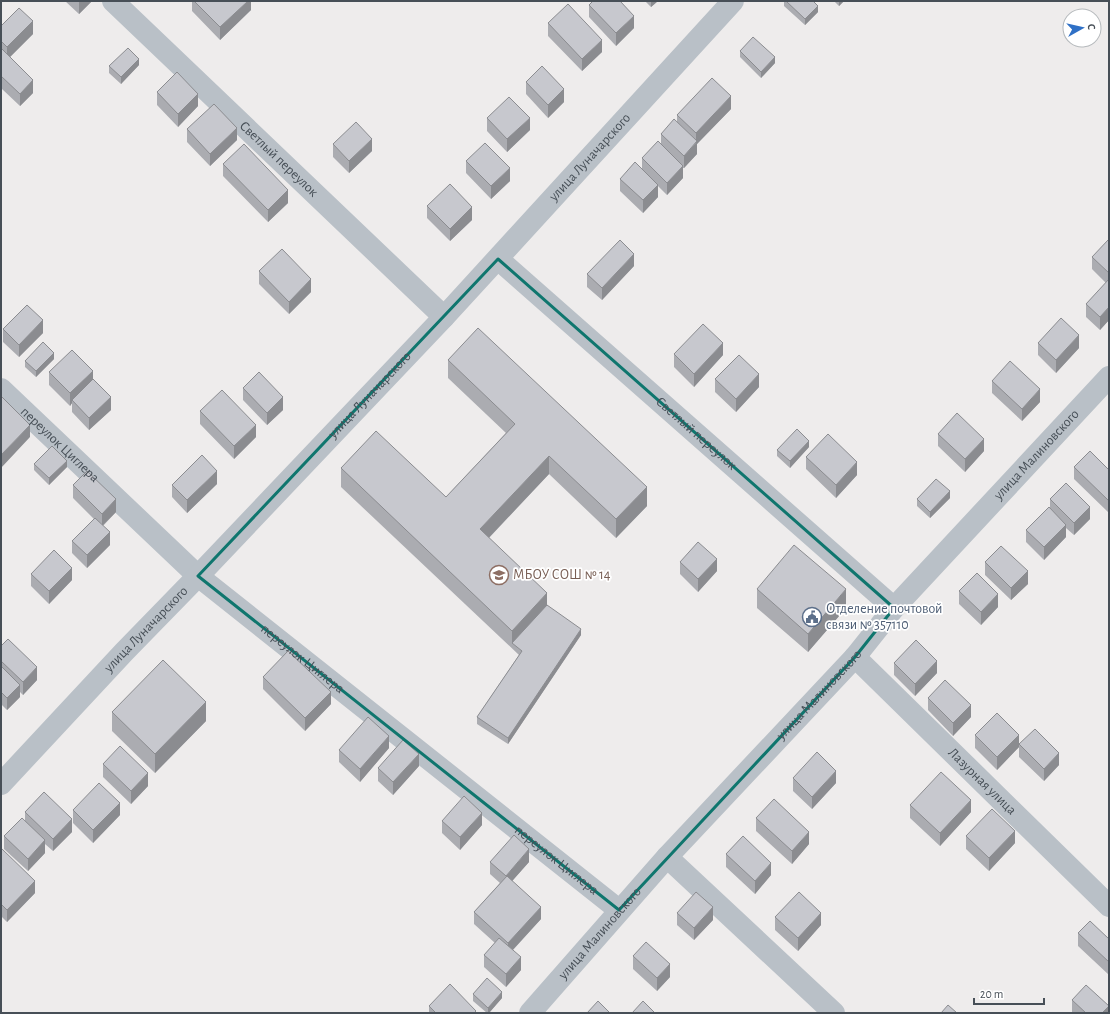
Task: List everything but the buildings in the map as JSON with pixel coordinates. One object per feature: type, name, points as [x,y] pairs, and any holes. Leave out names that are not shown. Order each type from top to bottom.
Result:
[{"type":"street","name":"Светлый переулок","points":[[113,1],[444,318]]},
{"type":"street","name":"улица Луначарского","points":[[1,784],[124,652],[444,318],[733,1]]},
{"type":"street","name":"Светлый переулок","points":[[498,260],[894,608]]},
{"type":"street","name":"улица Малиновского","points":[[530,1013],[667,857],[855,657],[894,608],[1109,377]]},
{"type":"street","name":"переулок Циглера","points":[[1,390],[198,576],[619,910]]},
{"type":"street","name":"Лазурная улица","points":[[855,657],[1109,906]]},
{"type":"street","points":[[667,857],[834,1013]]},
{"type":"highlighted area","points":[[498,259],[894,608],[855,657],[619,910],[198,576]]},
{"type":"place","name":"МБОУ СОШ № 14","points":[[499,575]]},
{"type":"place","name":"Отделение почтовой связи № 357110","points":[[812,617]]}]
